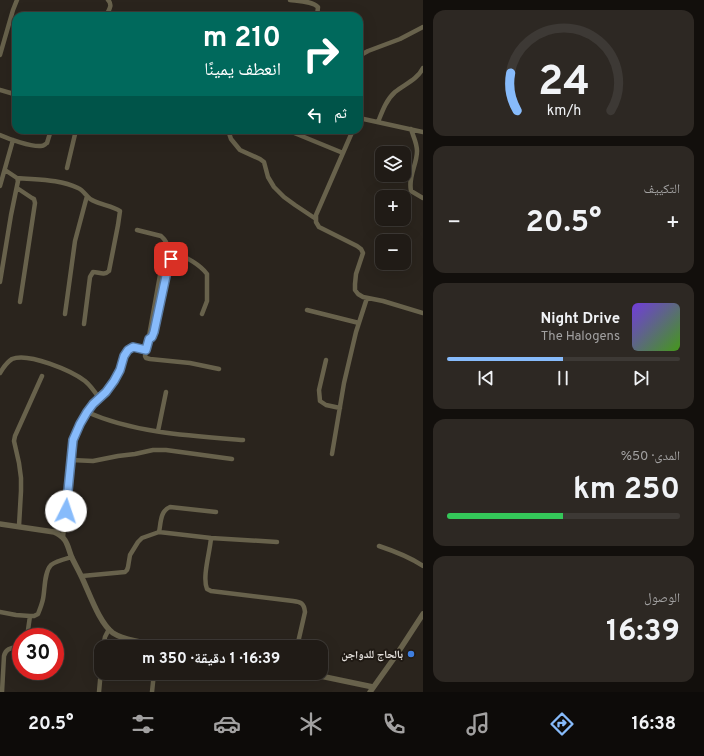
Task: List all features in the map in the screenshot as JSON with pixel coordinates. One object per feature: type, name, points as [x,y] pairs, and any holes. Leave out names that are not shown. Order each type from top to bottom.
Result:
[{"type":"street","points":[[12,12],[17,0]]},
{"type":"street","points":[[108,0],[110,5],[108,12]]},
{"type":"street","points":[[290,0],[317,5],[318,12]]},
{"type":"street","points":[[0,55],[12,13]]},
{"type":"street","points":[[363,54],[423,27]]},
{"type":"street","points":[[378,122],[388,100],[395,92],[421,73],[423,68]]},
{"type":"street","points":[[0,90],[12,93]]},
{"type":"street","points":[[363,119],[423,132]]},
{"type":"street","points":[[410,129],[417,146],[417,151],[409,184],[411,191],[423,198]]},
{"type":"street","points":[[0,135],[13,140],[41,146],[46,144],[50,134]]},
{"type":"street","points":[[67,168],[75,134]]},
{"type":"street","points":[[229,134],[231,139],[240,150],[264,162],[268,177],[274,187],[289,201],[316,218]]},
{"type":"street","points":[[296,134],[343,154]]},
{"type":"street","points":[[351,134],[316,215],[316,222],[319,227],[361,249],[363,253],[356,274],[355,290],[358,294],[363,297],[423,313]]},
{"type":"street","points":[[0,186],[13,140]]},
{"type":"street","points":[[5,170],[17,178],[68,184],[82,190],[92,201],[119,210],[120,212],[109,271],[104,274],[93,272],[90,277],[84,324]]},
{"type":"street","points":[[0,282],[17,188],[17,178]]},
{"type":"street","points":[[17,188],[34,199],[35,203],[20,302]]},
{"type":"street","points":[[65,314],[75,241],[87,196]]},
{"type":"street","points":[[137,230],[161,236],[166,242],[145,356],[147,359],[190,363],[219,369]]},
{"type":"street","points":[[149,339],[152,337],[154,332],[169,263],[171,259],[176,256],[187,258],[202,268],[207,274],[207,301],[202,314]]},
{"type":"street","points":[[332,454],[344,383],[367,298]]},
{"type":"street","points":[[308,310],[359,323]]},
{"type":"street","points":[[132,640],[123,638],[114,633],[105,624],[63,537],[73,440],[87,412],[114,381],[128,350],[133,347],[146,350]]},
{"type":"street","points":[[0,373],[11,360],[22,357],[34,359],[75,374],[87,382],[99,398]]},
{"type":"street","points":[[326,360],[319,390],[320,400],[326,405],[340,408]]},
{"type":"street","points":[[19,526],[21,491],[19,463],[14,442],[15,436],[42,376]]},
{"type":"street","points":[[158,431],[166,392]]},
{"type":"street","points":[[87,412],[116,423],[139,429],[209,438],[243,440]]},
{"type":"street","points":[[71,460],[94,461],[153,450],[166,450],[232,460]]},
{"type":"street","points":[[158,532],[162,513],[166,509],[170,508],[216,512]]},
{"type":"street","points":[[0,524],[54,532],[63,537]]},
{"type":"street","points":[[82,576],[125,572],[128,568],[130,555],[138,542],[142,538],[158,532],[211,538],[278,542]]},
{"type":"street","points":[[211,538],[205,584],[207,589],[218,592],[299,602],[304,607],[305,612],[299,640]]},
{"type":"street","points":[[379,546],[397,552],[423,566]]},
{"type":"street","points":[[0,612],[30,616],[38,614],[43,600],[44,586],[48,570],[51,565],[72,557]]},
{"type":"street","points":[[370,692],[423,614]]},
{"type":"street","points":[[28,628],[30,616]]},
{"type":"street","points":[[104,640],[109,629]]},
{"type":"street","points":[[2,692],[1,684],[4,656],[5,652],[12,648]]},
{"type":"street","points":[[328,678],[374,687]]},
{"type":"street","points":[[99,692],[100,680]]},
{"type":"street","points":[[152,692],[153,680]]},
{"type":"place","name":"بالحاج للدواجن","points":[[411,654]]},
{"type":"route","points":[[66,511],[73,440],[87,412],[114,381],[120,370],[126,352],[133,347],[146,350],[149,339],[152,337],[154,332],[171,259]]}]
